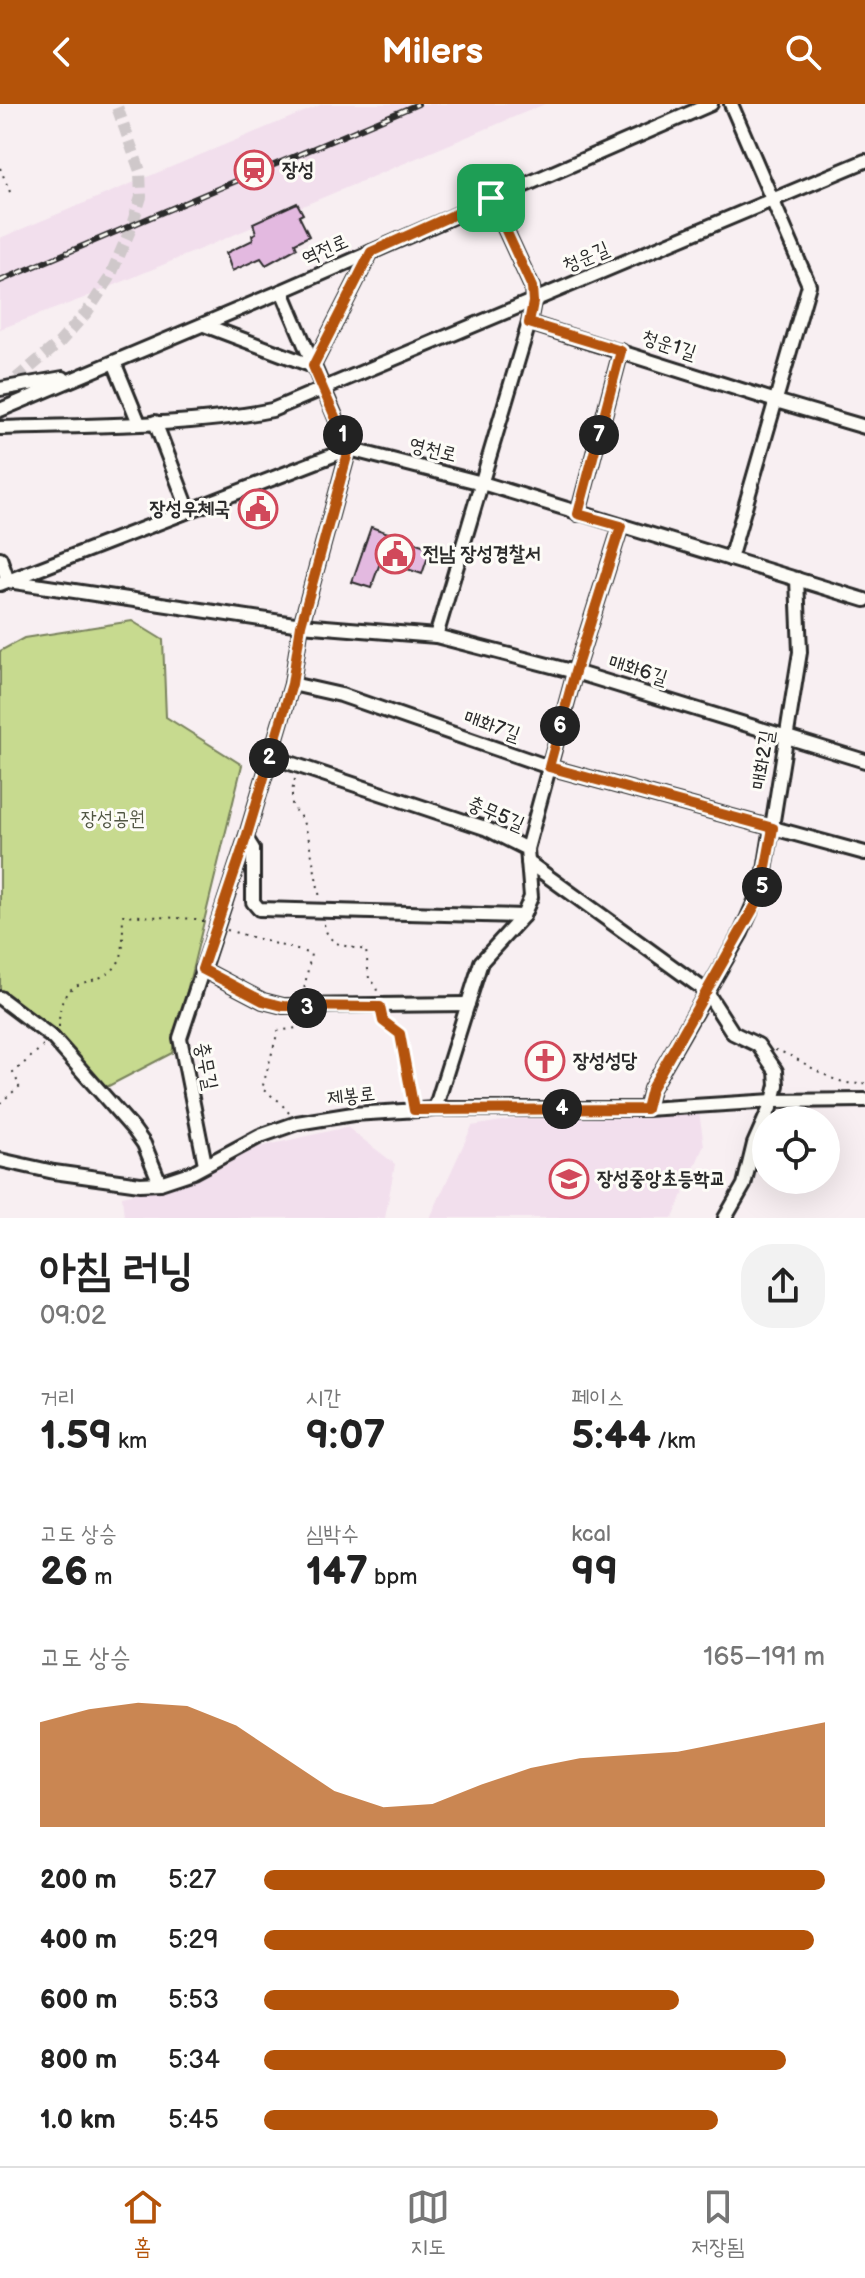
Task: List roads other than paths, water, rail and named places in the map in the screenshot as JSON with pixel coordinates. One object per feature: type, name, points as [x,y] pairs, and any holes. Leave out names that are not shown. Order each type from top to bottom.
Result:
[{"type":"street","name":"역전로","points":[[0,410],[204,325],[711,104]]},
{"type":"street","points":[[730,559],[809,285],[731,104]]},
{"type":"street","name":"청운길","points":[[0,428],[155,422],[257,413],[282,407],[865,161]]},
{"type":"street","points":[[436,636],[533,302],[532,287],[491,198]]},
{"type":"street","points":[[313,366],[371,252]]},
{"type":"street","points":[[0,558],[4,582],[349,449],[282,291]]},
{"type":"street","name":"청운1길","points":[[529,323],[865,427]]},
{"type":"street","points":[[204,325],[313,366]]},
{"type":"street","points":[[578,514],[621,351]]},
{"type":"street","points":[[114,362],[139,423]]},
{"type":"street","name":"역전로","points":[[0,389],[86,374]]},
{"type":"street","points":[[155,422],[189,511]]},
{"type":"street","name":"영천로","points":[[349,449],[482,483],[865,600]]},
{"type":"street","name":"충무길","points":[[205,1164],[180,1038],[246,838],[292,684],[301,625],[349,449]]},
{"type":"street","points":[[621,526],[575,672],[528,856],[706,991],[733,1033],[758,1045],[776,1071],[773,1101],[754,1144],[744,1185],[725,1218]]},
{"type":"street","name":"매화2길","points":[[646,1109],[651,1089],[756,904],[763,883],[800,652],[797,579]]},
{"type":"street","name":"매화6길","points":[[4,582],[301,625],[436,636],[575,672],[865,761]]},
{"type":"street","name":"매화7길","points":[[292,684],[341,695],[549,767],[865,853]]},
{"type":"street","name":"충무5길","points":[[269,756],[485,828],[528,856],[531,897],[523,916]]},
{"type":"street","points":[[246,838],[253,849],[253,902],[259,909],[523,916]]},
{"type":"street","points":[[435,1109],[481,962],[523,916]]},
{"type":"street","points":[[202,969],[263,1001],[283,1006],[468,1004]]},
{"type":"street","points":[[0,998],[53,1038],[139,1137],[160,1183]]},
{"type":"street","name":"제봉로","points":[[0,1160],[54,1172],[140,1184],[160,1183],[178,1179],[260,1136],[297,1123],[353,1114],[435,1109],[646,1109],[773,1101],[865,1100]]},
{"type":"tunnel","points":[[3,390],[59,343],[87,312],[109,279],[131,228],[141,197],[140,171],[116,104]]},
{"type":"railway","points":[[0,281],[418,104]]},
{"type":"place","name":"장성","points":[[254,170]]},
{"type":"place","name":"장성우체국","points":[[258,509]]},
{"type":"place","name":"전남 장성경찰서","points":[[395,554]]},
{"type":"place","name":"장성성당","points":[[545,1061]]},
{"type":"place","name":"장성중앙초등학교","points":[[569,1179]]},
{"type":"park label","name":"장성공원","points":[[113,819]]}]
